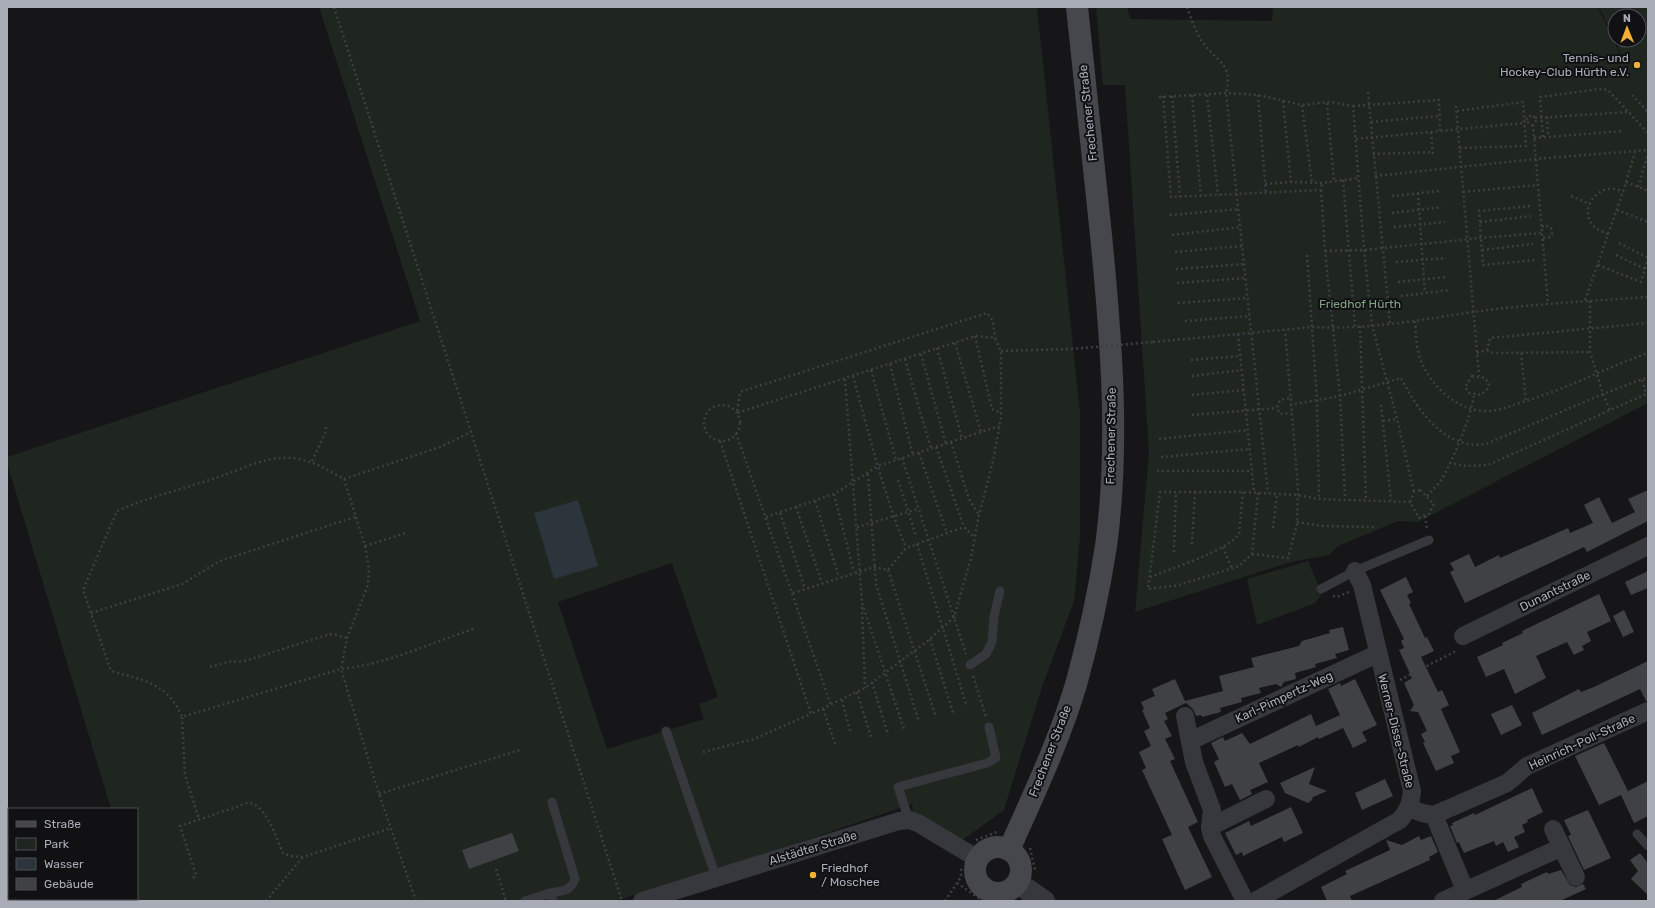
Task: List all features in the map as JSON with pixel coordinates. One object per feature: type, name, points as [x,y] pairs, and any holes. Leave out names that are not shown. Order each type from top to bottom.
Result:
[{"type":"main road","name":"Frechener Straße","points":[[1009,850],[1046,766],[1076,683],[1096,602],[1105,552],[1111,481],[1113,404],[1109,323],[1077,7]]},
{"type":"main road","points":[[1001,847],[1009,850],[1020,860],[1021,875],[1018,883],[1006,892],[981,897],[980,884],[975,872],[978,859],[984,852],[992,848],[1001,847]]},
{"type":"street","name":"Dunantstraße","points":[[1463,636],[1648,546]]},
{"type":"street","name":"Werner-Disse-Straße","points":[[1358,578],[1412,791],[1409,808]]},
{"type":"street","name":"Karl-Pimpertz-Weg","points":[[1190,741],[1377,654]]},
{"type":"street","name":"Heinrich-Poll-Straße","points":[[1434,815],[1507,783],[1527,766],[1648,711]]},
{"type":"street","points":[[1185,716],[1194,762],[1212,810],[1210,827],[1212,836],[1245,901]]},
{"type":"street","points":[[1210,827],[1266,798]]},
{"type":"street","points":[[1255,901],[1400,820],[1409,808],[1422,813],[1434,815],[1465,890]]},
{"type":"street","points":[[909,820],[918,823],[978,859]]},
{"type":"street","name":"Alstädter Straße","points":[[642,901],[718,882],[858,841],[899,821],[909,820]]},
{"type":"street","points":[[1553,828],[1576,877]]},
{"type":"street","points":[[1443,901],[1562,847]]},
{"type":"street","points":[[1018,883],[1044,901]]},
{"type":"lane","points":[[1321,589],[1358,578],[1429,540]]},
{"type":"lane","points":[[970,665],[986,654],[992,642],[994,616],[1000,591]]},
{"type":"lane","points":[[909,820],[898,787],[988,763],[996,758],[989,727]]},
{"type":"lane","points":[[666,731],[718,882]]},
{"type":"lane","points":[[525,901],[552,897],[567,890],[573,885],[575,879],[552,802]]},
{"type":"lane","points":[[1637,834],[1648,846]]},
{"type":"path","points":[[334,7],[622,901]]},
{"type":"path","points":[[1187,7],[1204,44],[1219,59],[1227,72],[1229,80],[1226,93],[1238,193],[1268,493]]},
{"type":"path","points":[[1543,137],[1540,98],[1599,90],[1608,90],[1648,133]]},
{"type":"path","points":[[1368,92],[1390,324]]},
{"type":"path","points":[[1321,190],[1171,197],[1161,96],[1226,93],[1258,95],[1302,105],[1327,103],[1353,106],[1439,100],[1440,131]]},
{"type":"path","points":[[1192,95],[1201,196]]},
{"type":"path","points":[[1208,95],[1218,194]]},
{"type":"path","points":[[1258,95],[1266,193]]},
{"type":"path","points":[[1632,95],[1648,112]]},
{"type":"path","points":[[1172,96],[1180,197]]},
{"type":"path","points":[[1283,101],[1291,182]]},
{"type":"path","points":[[1457,111],[1523,102],[1525,122],[1526,146],[1460,148]]},
{"type":"path","points":[[1327,103],[1334,181]]},
{"type":"path","points":[[1302,105],[1312,183]]},
{"type":"path","points":[[1353,106],[1364,250],[1372,325],[1388,382],[1414,492],[1410,502]]},
{"type":"path","points":[[1456,106],[1479,376]]},
{"type":"path","points":[[1525,122],[1529,115],[1532,115],[1535,118],[1629,112]]},
{"type":"path","points":[[1371,122],[1439,116]]},
{"type":"path","points":[[1547,117],[1548,136]]},
{"type":"path","points":[[1535,118],[1536,123],[1533,126],[1535,159],[1548,304]]},
{"type":"path","points":[[1356,139],[1525,122],[1533,126]]},
{"type":"path","points":[[1534,138],[1623,131]]},
{"type":"path","points":[[1431,132],[1434,158]]},
{"type":"path","points":[[1376,176],[1535,159],[1648,150]]},
{"type":"path","points":[[1373,154],[1433,152]]},
{"type":"path","points":[[1585,300],[1623,192],[1634,152]]},
{"type":"path","points":[[1638,187],[1648,154]]},
{"type":"path","points":[[1644,165],[1648,167]]},
{"type":"path","points":[[1265,184],[1291,182],[1322,183],[1359,178]]},
{"type":"path","points":[[1343,180],[1348,251],[1356,326]]},
{"type":"path","points":[[1626,182],[1648,191]]},
{"type":"path","points":[[1322,183],[1321,190],[1325,251],[1340,396],[1345,499]]},
{"type":"path","points":[[1463,192],[1537,185]]},
{"type":"path","points":[[1608,234],[1597,229],[1591,224],[1589,217],[1590,204],[1594,195],[1606,189],[1623,192]]},
{"type":"path","points":[[1392,196],[1439,191]]},
{"type":"path","points":[[1418,194],[1425,293]]},
{"type":"path","points":[[1570,196],[1590,204]]},
{"type":"path","points":[[1530,206],[1479,211],[1480,238],[1483,265],[1535,260]]},
{"type":"path","points":[[1392,213],[1442,208]]},
{"type":"path","points":[[1170,215],[1239,209]]},
{"type":"path","points":[[1617,210],[1648,222]]},
{"type":"path","points":[[1480,222],[1531,216]]},
{"type":"path","points":[[1394,227],[1445,222]]},
{"type":"path","points":[[1542,227],[1545,225],[1551,228],[1552,234],[1550,237],[1543,238]]},
{"type":"path","points":[[1172,235],[1241,227]]},
{"type":"path","points":[[1325,251],[1364,250],[1422,243],[1542,233]]},
{"type":"path","points":[[1598,265],[1641,282],[1648,258],[1619,243]]},
{"type":"path","points":[[1482,250],[1533,244]]},
{"type":"path","points":[[1175,252],[1243,246]]},
{"type":"path","points":[[1307,255],[1317,400],[1319,499]]},
{"type":"path","points":[[1616,255],[1645,269]]},
{"type":"path","points":[[1396,262],[1446,258]]},
{"type":"path","points":[[1176,269],[1244,264]]},
{"type":"path","points":[[1398,282],[1447,277]]},
{"type":"path","points":[[1177,283],[1246,278]]},
{"type":"path","points":[[1401,296],[1449,290]]},
{"type":"path","points":[[1002,350],[1071,349],[1285,330],[1313,328],[1334,329],[1415,322],[1473,312],[1585,300],[1648,297]]},
{"type":"path","points":[[1178,303],[1248,298]]},
{"type":"path","points":[[1590,300],[1590,352],[1603,394],[1610,410]]},
{"type":"path","points":[[703,752],[754,739],[823,709],[865,688],[930,639],[954,617],[993,462],[1001,413],[1002,350],[995,338],[993,321],[987,313],[740,392],[737,413],[740,423],[736,433],[726,440],[720,441],[714,439],[706,431],[704,419],[710,409],[721,405],[727,406],[737,413]]},
{"type":"path","points":[[1184,321],[1250,316]]},
{"type":"path","points":[[1415,322],[1420,359],[1426,372],[1436,386],[1448,397],[1472,408],[1486,411],[1501,409],[1526,401],[1597,375],[1648,353]]},
{"type":"path","points":[[1487,350],[1490,338],[1590,327],[1648,323]]},
{"type":"path","points":[[1360,326],[1364,388],[1366,500]]},
{"type":"path","points":[[1252,554],[1288,558],[1297,522],[1298,488],[1289,398],[1285,330]]},
{"type":"path","points":[[1238,334],[1249,430],[1254,492]]},
{"type":"path","points":[[737,413],[975,336],[995,338]]},
{"type":"path","points":[[975,336],[992,409],[1001,413]]},
{"type":"path","points":[[955,343],[981,432]]},
{"type":"path","points":[[937,348],[962,438]]},
{"type":"path","points":[[1477,353],[1487,350],[1493,353],[1590,352]]},
{"type":"path","points":[[1521,353],[1526,401]]},
{"type":"path","points":[[921,354],[946,444]]},
{"type":"path","points":[[1191,360],[1240,356]]},
{"type":"path","points":[[905,359],[931,449]]},
{"type":"path","points":[[890,364],[913,455]]},
{"type":"path","points":[[871,370],[896,460]]},
{"type":"path","points":[[1192,376],[1242,370]]},
{"type":"path","points":[[853,376],[893,516],[906,548]]},
{"type":"path","points":[[1472,376],[1485,378],[1489,384],[1487,389],[1482,395],[1474,395],[1469,393],[1465,387],[1472,376]]},
{"type":"path","points":[[1290,405],[1340,396],[1400,378],[1424,417],[1458,442],[1468,445],[1486,444],[1603,394],[1648,377]]},
{"type":"path","points":[[845,378],[860,570],[865,688]]},
{"type":"path","points":[[1449,464],[1467,466],[1488,464],[1646,394],[1642,379]]},
{"type":"path","points":[[1192,395],[1244,390]]},
{"type":"path","points":[[1427,496],[1439,483],[1449,464],[1472,408],[1474,395]]},
{"type":"path","points":[[1289,398],[1280,400],[1277,408],[1280,414],[1291,413]]},
{"type":"path","points":[[1381,404],[1391,500]]},
{"type":"path","points":[[1192,415],[1277,408]]},
{"type":"path","points":[[1383,421],[1397,419]]},
{"type":"path","points":[[312,462],[326,431],[326,424]]},
{"type":"path","points":[[766,517],[834,494],[868,474],[878,466],[999,426]]},
{"type":"path","points":[[1159,439],[1249,430]]},
{"type":"path","points":[[344,479],[440,447],[471,432]]},
{"type":"path","points":[[736,433],[831,705]]},
{"type":"path","points":[[720,441],[811,714]]},
{"type":"path","points":[[951,442],[969,499],[979,515]]},
{"type":"path","points":[[936,447],[964,527],[974,537]]},
{"type":"path","points":[[1161,457],[1250,449]]},
{"type":"path","points":[[919,453],[947,533]]},
{"type":"path","points":[[199,819],[185,775],[182,717],[172,697],[162,688],[142,680],[111,671],[83,590],[117,511],[138,502],[223,475],[256,462],[287,458],[312,462],[344,479],[365,546],[369,569],[368,585],[347,638],[341,669],[379,794],[416,901]]},
{"type":"path","points":[[902,458],[989,727]]},
{"type":"path","points":[[1156,471],[1252,471]]},
{"type":"path","points":[[868,474],[876,584],[919,722]]},
{"type":"path","points":[[898,480],[916,536]]},
{"type":"path","points":[[1410,502],[1419,518],[1429,514],[1434,504],[1420,490],[1414,492]]},
{"type":"path","points":[[1258,493],[1252,554],[1239,566],[1179,585],[1148,589],[1160,492],[1254,492],[1297,495],[1319,499],[1391,500],[1410,502]]},
{"type":"path","points":[[1174,552],[1176,492]]},
{"type":"path","points":[[1192,544],[1195,492]]},
{"type":"path","points":[[1149,577],[1223,547],[1236,540],[1239,534],[1243,492]]},
{"type":"path","points":[[834,494],[854,572]]},
{"type":"path","points":[[1273,528],[1278,494]]},
{"type":"path","points":[[815,501],[839,577]]},
{"type":"path","points":[[796,507],[822,583]]},
{"type":"path","points":[[857,527],[871,524],[918,508]]},
{"type":"path","points":[[780,513],[805,589]]},
{"type":"path","points":[[91,613],[182,584],[220,561],[356,517]]},
{"type":"path","points":[[1297,522],[1324,526],[1374,527]]},
{"type":"path","points":[[888,570],[906,548],[964,527]]},
{"type":"path","points":[[365,546],[406,533]]},
{"type":"path","points":[[917,544],[967,707]]},
{"type":"path","points":[[1223,547],[1232,569]]},
{"type":"path","points":[[793,593],[860,570],[874,567],[888,570]]},
{"type":"path","points":[[888,570],[936,717]]},
{"type":"path","points":[[1330,596],[1337,597],[1358,578]]},
{"type":"path","points":[[862,603],[904,729]]},
{"type":"path","points":[[182,717],[341,669],[354,668],[401,654],[476,628]]},
{"type":"path","points":[[210,667],[232,661],[238,662],[248,660],[327,635],[332,634],[347,638]]},
{"type":"path","points":[[1385,688],[1454,652],[1463,636]]},
{"type":"path","points":[[930,639],[953,713]]},
{"type":"path","points":[[872,682],[888,735]]},
{"type":"path","points":[[857,692],[871,737]]},
{"type":"path","points":[[842,700],[850,730]]},
{"type":"path","points":[[823,709],[836,746]]},
{"type":"path","points":[[379,794],[520,750]]},
{"type":"path","points":[[193,878],[196,875],[180,826],[248,803],[256,805],[271,824],[283,853],[290,856],[303,857],[391,828]]},
{"type":"path","points":[[266,901],[303,857]]},
{"type":"path","points":[[496,869],[506,901]]},
{"type":"path","points":[[945,901],[957,883],[981,897]]},
{"type":"green space","points":[[319,7],[1037,7],[1080,412],[1080,537],[1074,601],[1041,690],[1004,810],[961,841],[913,814],[912,804],[721,869],[615,901],[138,901],[138,808],[111,808],[7,463],[7,457],[420,321]],"holes":[[[672,563],[718,697],[699,704],[704,719],[607,749],[558,602]]]},
{"type":"green space","name":"Friedhof Hürth","points":[[1096,7],[1127,7],[1130,19],[1272,21],[1273,7],[1598,7],[1607,26],[1607,48],[1617,48],[1628,71],[1618,48],[1647,48],[1647,8],[1607,8],[1607,24],[1599,7],[1648,7],[1648,403],[1418,522],[1398,521],[1338,546],[1329,555],[1291,562],[1135,612],[1149,453],[1125,85],[1103,85]]},
{"type":"green space","points":[[1308,561],[1322,594],[1315,603],[1257,625],[1247,579]]},
{"type":"water","points":[[578,500],[598,566],[554,579],[534,513]]},
{"type":"building","points":[[1648,490],[1648,521],[1587,552],[1584,547],[1465,603],[1450,572],[1454,570],[1450,563],[1469,554],[1475,567],[1499,555],[1500,558],[1568,528],[1570,533],[1593,523],[1584,505],[1599,497],[1612,523],[1635,512],[1628,499]]},
{"type":"building","points":[[1648,571],[1648,588],[1631,595],[1625,582]]},
{"type":"building","points":[[1406,577],[1413,592],[1407,595],[1411,603],[1409,604],[1425,638],[1427,637],[1434,651],[1421,657],[1438,692],[1442,690],[1449,705],[1441,709],[1460,752],[1451,756],[1454,763],[1436,771],[1423,743],[1425,742],[1421,734],[1427,731],[1418,712],[1410,711],[1414,705],[1404,683],[1412,678],[1399,650],[1404,648],[1401,641],[1404,639],[1380,590]]},
{"type":"building","points":[[1599,594],[1611,621],[1587,632],[1591,641],[1582,646],[1584,650],[1574,655],[1567,642],[1536,656],[1546,678],[1515,694],[1504,669],[1486,677],[1477,657],[1503,645],[1502,643],[1523,633],[1522,631]]},
{"type":"building","points":[[1624,610],[1634,632],[1623,637],[1613,616]]},
{"type":"building","points":[[1343,627],[1349,650],[1335,654],[1337,658],[1315,664],[1316,667],[1295,673],[1296,679],[1284,682],[1281,687],[1276,684],[1259,688],[1261,693],[1241,698],[1242,702],[1220,708],[1221,712],[1202,717],[1201,715],[1196,716],[1193,709],[1186,703],[1165,713],[1168,719],[1164,721],[1172,736],[1165,739],[1175,759],[1170,761],[1198,822],[1188,827],[1212,877],[1185,890],[1162,839],[1172,835],[1142,770],[1146,768],[1139,752],[1151,746],[1144,731],[1150,728],[1142,710],[1144,709],[1141,702],[1155,696],[1152,689],[1175,679],[1185,701],[1223,691],[1219,676],[1254,667],[1251,658],[1299,646],[1302,641],[1330,633],[1329,630]]},
{"type":"building","points":[[1648,661],[1648,701],[1646,701],[1640,689],[1542,735],[1532,713],[1579,689],[1581,692],[1594,687]]},
{"type":"building","points":[[1355,679],[1377,725],[1362,732],[1367,741],[1353,748],[1343,728],[1319,739],[1318,737],[1299,747],[1298,745],[1259,763],[1268,782],[1250,790],[1252,794],[1240,800],[1232,784],[1225,787],[1214,762],[1219,759],[1211,743],[1223,737],[1225,741],[1242,733],[1250,744],[1311,714],[1316,726],[1340,715],[1328,689],[1340,683],[1341,686]]},
{"type":"building","points":[[1512,705],[1522,725],[1501,735],[1491,714]]},
{"type":"building","points":[[1604,743],[1628,791],[1648,781],[1648,816],[1634,823],[1621,795],[1599,805],[1575,756]]},
{"type":"building","points":[[1315,767],[1309,784],[1327,791],[1313,797],[1308,803],[1285,793],[1280,783]]},
{"type":"building","points":[[1385,779],[1393,796],[1362,810],[1355,793]]},
{"type":"building","points":[[1532,788],[1543,812],[1527,820],[1528,822],[1522,825],[1525,832],[1514,837],[1519,847],[1508,852],[1503,842],[1496,846],[1494,841],[1464,853],[1459,842],[1457,843],[1450,826],[1453,825],[1452,823],[1474,813],[1475,815]]},
{"type":"building","points":[[1291,807],[1303,833],[1284,842],[1282,837],[1243,856],[1242,852],[1236,855],[1225,833],[1249,821],[1251,826]]},
{"type":"building","points":[[1588,810],[1611,858],[1584,870],[1568,836],[1571,835],[1564,820]]},
{"type":"building","points":[[512,833],[519,851],[469,869],[462,850]]},
{"type":"building","points":[[1419,836],[1421,840],[1431,836],[1438,852],[1429,857],[1430,860],[1350,896],[1352,901],[1327,901],[1321,887],[1347,874],[1345,871],[1390,850],[1386,840],[1402,845]]},
{"type":"building","points":[[1640,853],[1647,862],[1648,861],[1648,895],[1631,879],[1638,871],[1630,860]]},
{"type":"building","points":[[1561,870],[1570,885],[1576,887],[1583,884],[1586,889],[1560,901],[1493,901],[1522,887],[1521,884],[1547,872],[1548,874]]},
{"type":"place","name":"Tennis- und Hockey-Club Hürth e.V.","points":[[1637,65]]},
{"type":"place","name":"Friedhof / Moschee","points":[[813,875]]}]
